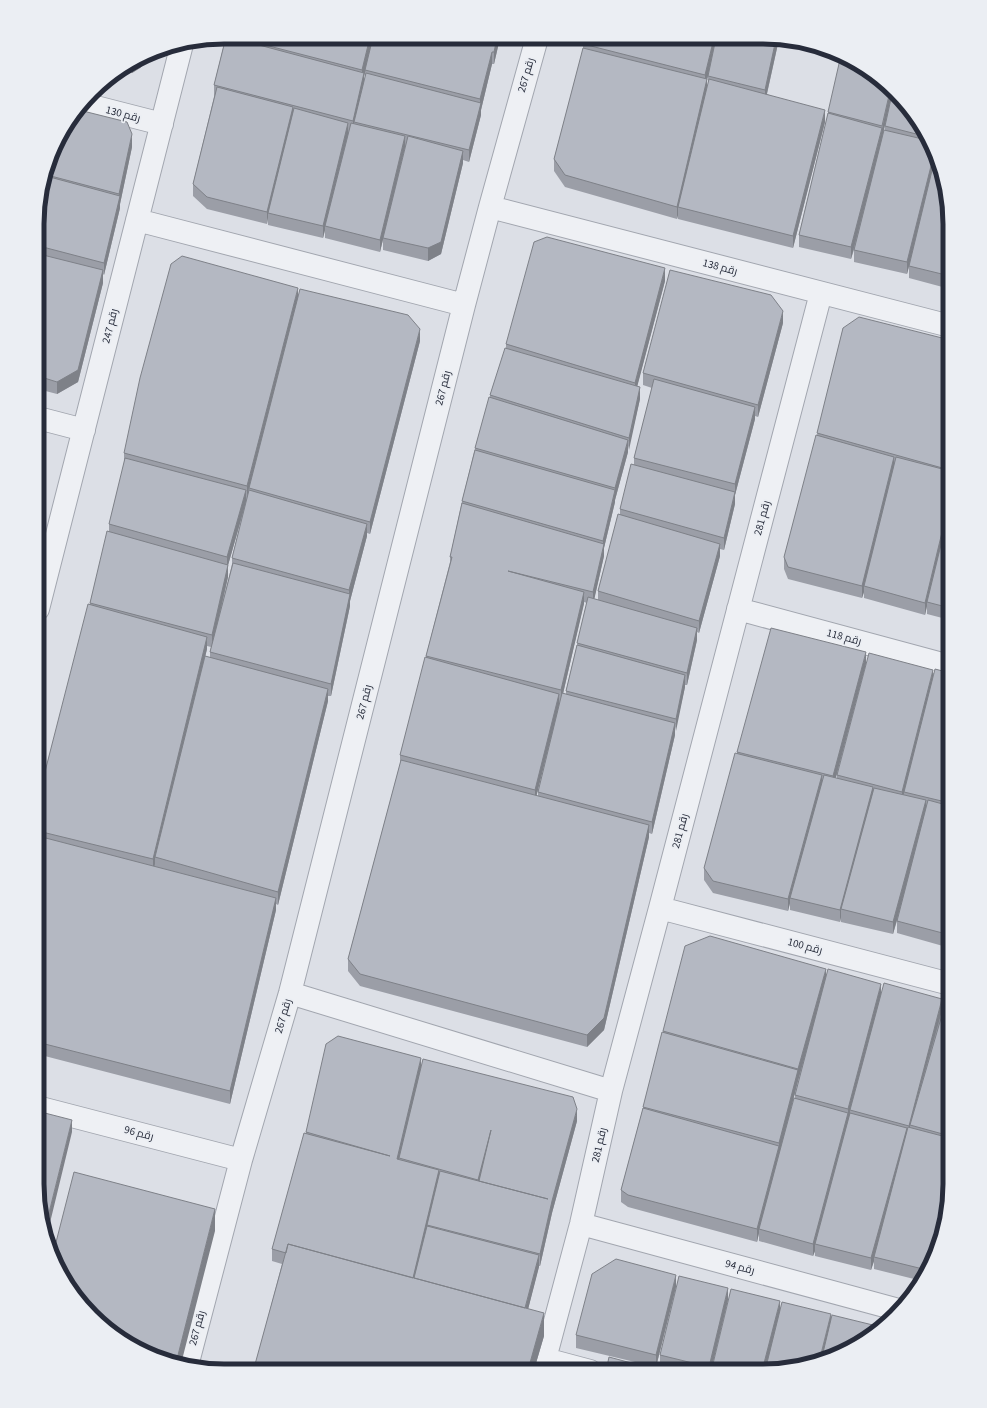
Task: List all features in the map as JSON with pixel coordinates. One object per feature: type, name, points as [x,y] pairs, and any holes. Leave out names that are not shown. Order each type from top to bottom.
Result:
[{"type":"street","name":"رقم 267","points":[[188,1361],[241,1160],[290,993],[464,305],[535,44]]},
{"type":"street","name":"رقم 247","points":[[44,586],[181,49]]},
{"type":"street","name":"رقم 130","points":[[89,105],[162,124]]},
{"type":"street","name":"رقم 138","points":[[490,207],[943,324]]},
{"type":"street","points":[[137,220],[464,305]]},
{"type":"street","name":"رقم 281","points":[[544,1364],[581,1224],[611,1091],[821,293]]},
{"type":"street","points":[[44,420],[84,430]]},
{"type":"street","name":"رقم 118","points":[[738,609],[943,664]]},
{"type":"street","name":"رقم 100","points":[[660,908],[943,982]]},
{"type":"street","points":[[290,993],[611,1091]]},
{"type":"street","name":"رقم 96","points":[[44,1109],[241,1160]]},
{"type":"street","name":"رقم 94","points":[[581,1224],[893,1308]]},
{"type":"building","points":[[224,44],[255,44],[364,73],[353,121],[214,85]]},
{"type":"building","points":[[261,44],[368,44],[362,70]]},
{"type":"building","points":[[371,44],[496,44],[494,52],[492,52],[480,99],[365,70]]},
{"type":"building","points":[[583,44],[713,44],[705,75]]},
{"type":"building","points":[[715,44],[775,44],[765,90],[708,76]]},
{"type":"building","points":[[583,48],[707,79],[677,207],[565,175],[554,159]]},
{"type":"building","points":[[840,61],[863,74],[889,96],[882,126],[828,112]]},
{"type":"building","points":[[366,73],[481,103],[469,150],[354,122]]},
{"type":"building","points":[[709,79],[825,110],[793,236],[678,207]]},
{"type":"building","points":[[217,87],[293,107],[267,212],[207,197],[193,184]]},
{"type":"building","points":[[891,98],[906,114],[919,135],[885,126]]},
{"type":"building","points":[[294,108],[348,123],[323,226],[268,213]]},
{"type":"building","points":[[84,111],[127,122],[132,134],[119,194],[50,176],[68,134]]},
{"type":"building","points":[[828,113],[882,128],[851,247],[799,235]]},
{"type":"building","points":[[351,123],[405,136],[380,240],[325,226]]},
{"type":"building","points":[[884,130],[921,139],[932,163],[907,262],[854,250]]},
{"type":"building","points":[[408,136],[463,151],[441,242],[428,248],[383,238]]},
{"type":"building","points":[[933,166],[940,189],[943,212],[943,274],[909,266]]},
{"type":"building","points":[[50,177],[120,196],[104,263],[44,247],[44,212]]},
{"type":"building","points":[[547,237],[665,268],[635,383],[506,344],[534,242]]},
{"type":"building","points":[[44,255],[103,270],[78,370],[57,382],[44,378]]},
{"type":"building","points":[[182,256],[298,288],[247,486],[124,453],[140,378],[171,264]]},
{"type":"building","points":[[670,270],[771,295],[783,311],[758,405],[643,373]]},
{"type":"building","points":[[300,289],[408,315],[420,329],[370,522],[249,488]]},
{"type":"building","points":[[859,317],[943,338],[943,468],[817,433],[843,328]]},
{"type":"building","points":[[505,348],[640,387],[629,438],[490,395]]},
{"type":"building","points":[[654,379],[755,407],[735,484],[634,458]]},
{"type":"building","points":[[489,397],[628,440],[615,488],[475,448]]},
{"type":"building","points":[[816,435],[894,457],[862,586],[788,567],[784,557]]},
{"type":"building","points":[[475,450],[615,490],[603,541],[462,501]]},
{"type":"building","points":[[896,457],[943,469],[943,528],[925,603],[864,586]]},
{"type":"building","points":[[125,458],[246,490],[227,557],[109,524]]},
{"type":"building","points":[[631,464],[735,492],[724,538],[620,509]]},
{"type":"building","points":[[249,490],[367,524],[349,590],[232,558]]},
{"type":"building","points":[[462,503],[604,544],[593,592],[508,571],[584,592],[561,690],[426,656],[452,557],[450,557]]},
{"type":"building","points":[[618,514],[720,544],[699,621],[598,591]]},
{"type":"building","points":[[107,531],[228,565],[212,635],[90,603]]},
{"type":"building","points":[[943,537],[943,606],[927,602]]},
{"type":"building","points":[[233,563],[350,594],[331,684],[210,652]]},
{"type":"building","points":[[588,597],[697,628],[687,673],[577,643]]},
{"type":"building","points":[[88,604],[207,637],[153,859],[44,832],[44,776]]},
{"type":"building","points":[[771,628],[866,652],[833,776],[737,752]]},
{"type":"building","points":[[577,645],[685,675],[676,719],[566,691]]},
{"type":"building","points":[[869,653],[933,670],[902,792],[837,775]]},
{"type":"building","points":[[205,656],[328,689],[278,892],[155,857]]},
{"type":"building","points":[[425,657],[559,694],[535,790],[400,755]]},
{"type":"building","points":[[935,669],[943,671],[943,801],[904,792]]},
{"type":"building","points":[[562,693],[675,723],[652,822],[538,792]]},
{"type":"building","points":[[735,753],[822,775],[788,899],[713,881],[704,868]]},
{"type":"building","points":[[401,760],[649,825],[604,1018],[587,1035],[360,974],[348,959]]},
{"type":"building","points":[[824,775],[873,787],[840,910],[790,898]]},
{"type":"building","points":[[874,788],[926,800],[893,922],[841,909]]},
{"type":"building","points":[[928,800],[943,804],[943,933],[897,921]]},
{"type":"building","points":[[44,838],[276,898],[230,1091],[44,1044]]},
{"type":"building","points":[[710,936],[826,969],[798,1069],[663,1031],[685,946]]},
{"type":"building","points":[[828,969],[881,984],[848,1109],[795,1095]]},
{"type":"building","points":[[884,983],[942,999],[909,1126],[850,1110]]},
{"type":"building","points":[[943,1011],[943,1134],[910,1125]]},
{"type":"building","points":[[662,1032],[798,1070],[779,1143],[643,1107]]},
{"type":"building","points":[[338,1036],[421,1058],[397,1159],[439,1170],[413,1278],[288,1244],[286,1253],[272,1249],[304,1133],[390,1156],[306,1132],[326,1044]]},
{"type":"building","points":[[423,1059],[573,1097],[577,1109],[552,1201],[540,1254],[427,1225],[440,1171],[548,1199],[479,1181],[491,1130],[478,1180],[399,1158]]},
{"type":"building","points":[[794,1098],[848,1113],[813,1244],[759,1229]]},
{"type":"building","points":[[643,1108],[779,1146],[757,1229],[628,1195],[621,1190]]},
{"type":"building","points":[[44,1113],[72,1120],[47,1220],[44,1196]]},
{"type":"building","points":[[850,1113],[907,1128],[871,1258],[815,1244]]},
{"type":"building","points":[[908,1127],[943,1136],[943,1196],[940,1219],[929,1253],[922,1269],[874,1257]]},
{"type":"building","points":[[74,1172],[215,1209],[177,1358],[134,1340],[114,1327],[105,1319],[81,1294],[74,1284],[55,1245]]},
{"type":"building","points":[[427,1226],[539,1255],[525,1308],[414,1278]]},
{"type":"building","points":[[288,1244],[544,1313],[530,1364],[255,1364]]},
{"type":"building","points":[[616,1259],[676,1275],[656,1355],[576,1335],[592,1274]]},
{"type":"building","points":[[679,1276],[728,1288],[710,1364],[697,1364],[660,1355]]},
{"type":"building","points":[[731,1289],[780,1301],[764,1364],[713,1364]]},
{"type":"building","points":[[782,1302],[831,1314],[821,1354],[798,1361],[767,1364]]},
{"type":"building","points":[[832,1315],[875,1325],[853,1340],[823,1353]]},
{"type":"building","points":[[609,1357],[635,1364],[608,1364]]}]
